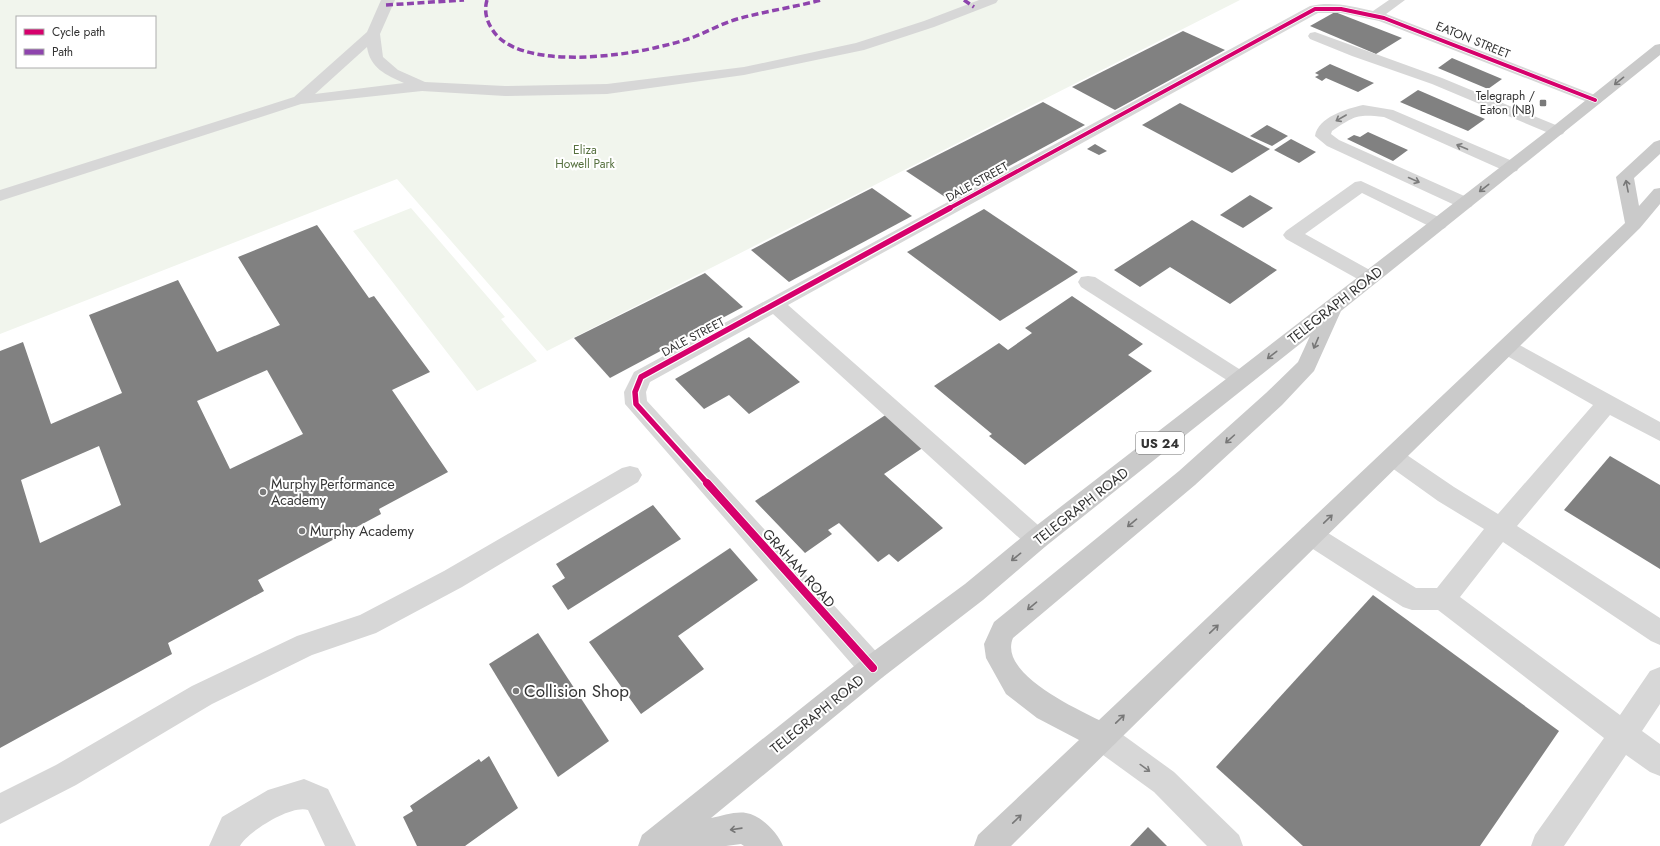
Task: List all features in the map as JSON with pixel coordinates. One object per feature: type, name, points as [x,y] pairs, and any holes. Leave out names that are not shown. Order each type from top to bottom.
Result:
[{"type":"main road","name":"TELEGRAPH ROAD","points":[[657,843],[873,668],[974,592],[1240,379],[1595,100],[1655,57]]},
{"type":"main road","points":[[1634,224],[1625,177],[1660,145]]},
{"type":"main road","points":[[999,843],[1102,737],[1634,224],[1660,193]]},
{"type":"main road","points":[[1102,737],[1047,708],[1016,685],[999,658],[997,644],[1003,630],[1187,478],[1274,400],[1307,366],[1332,308]]},
{"type":"main road","points":[[657,843],[746,828],[768,846]]},
{"type":"street","points":[[299,100],[373,34],[388,0]]},
{"type":"street","points":[[3,196],[299,100],[422,86],[505,90],[607,89],[744,71],[859,47],[929,24],[991,0]]},
{"type":"street","points":[[1374,16],[1391,1]]},
{"type":"street","name":"DALE STREET","points":[[635,392],[641,377],[776,305],[1315,9],[1330,6],[1340,8]]},
{"type":"street","name":"EATON STREET","points":[[1340,8],[1374,16],[1426,34],[1595,100]]},
{"type":"street","points":[[373,34],[376,58],[393,73],[422,86]]},
{"type":"street","points":[[1315,36],[1357,53],[1437,81],[1557,131]]},
{"type":"street","points":[[1465,203],[1333,143],[1323,136],[1324,129],[1346,115],[1362,110],[1387,113],[1511,167]]},
{"type":"street","points":[[1370,278],[1292,235],[1361,186],[1439,224]]},
{"type":"street","points":[[1088,282],[1240,379]]},
{"type":"street","points":[[776,305],[1038,540]]},
{"type":"street","points":[[1507,347],[1660,432]]},
{"type":"street","name":"GRAHAM ROAD","points":[[635,392],[636,404],[873,668]]},
{"type":"street","points":[[1443,599],[1500,527],[1600,411],[1609,404]]},
{"type":"street","points":[[1393,457],[1660,633]]},
{"type":"street","points":[[0,809],[66,775],[202,694],[306,645],[367,625],[453,579],[630,475]]},
{"type":"street","points":[[1311,535],[1412,599],[1443,599],[1660,762]]},
{"type":"street","points":[[1546,846],[1660,680]]},
{"type":"street","points":[[1102,737],[1164,782],[1228,846]]},
{"type":"street","points":[[224,845],[233,828],[239,824],[278,800],[304,794],[318,799],[341,846]]},
{"type":"green space","name":"Eliza Howell Park","points":[[0,0],[1240,0],[547,351],[397,179],[0,334]]},
{"type":"green space","points":[[411,208],[505,317],[501,319],[537,361],[477,391],[353,231]]},
{"type":"building","points":[[1335,12],[1402,38],[1376,54],[1310,26]]},
{"type":"building","points":[[1183,31],[1225,50],[1115,110],[1072,87]]},
{"type":"building","points":[[1452,58],[1502,79],[1488,89],[1438,68]]},
{"type":"building","points":[[1330,64],[1374,83],[1358,92],[1326,78],[1322,81],[1315,77],[1319,75],[1315,73]]},
{"type":"building","points":[[1418,90],[1485,119],[1468,131],[1400,102]]},
{"type":"building","points":[[1043,102],[1085,125],[948,199],[906,171]]},
{"type":"building","points":[[1180,103],[1270,149],[1232,173],[1142,125]]},
{"type":"building","points":[[1267,125],[1288,136],[1272,146],[1250,136]]},
{"type":"building","points":[[1368,132],[1408,150],[1393,161],[1347,139],[1354,135],[1360,137]]},
{"type":"building","points":[[1291,139],[1316,152],[1299,163],[1274,150]]},
{"type":"building","points":[[1095,144],[1107,151],[1099,155],[1087,149]]},
{"type":"building","points":[[872,188],[912,216],[789,282],[751,250]]},
{"type":"building","points":[[1250,195],[1273,208],[1243,228],[1220,215]]},
{"type":"building","points":[[984,209],[1078,272],[1000,321],[907,252]]},
{"type":"building","points":[[1192,220],[1277,270],[1230,304],[1170,267],[1140,287],[1114,270]]},
{"type":"building","name":"Murphy Performance Academy","points":[[317,225],[369,298],[374,296],[430,372],[392,390],[448,472],[379,509],[381,514],[258,580],[264,591],[168,643],[172,654],[0,748],[0,351],[23,342],[51,424],[122,393],[89,315],[178,280],[217,352],[280,325],[238,257]],"holes":[[[267,370],[303,434],[230,469],[197,401]],[[99,446],[121,505],[40,543],[21,480]]]},
{"type":"building","points":[[705,273],[743,307],[610,378],[574,338]]},
{"type":"building","points":[[1072,296],[1143,344],[1128,355],[1152,371],[1025,465],[989,436],[992,434],[934,386],[999,343],[1008,350],[1032,333],[1025,328]]},
{"type":"building","points":[[749,337],[800,382],[749,414],[729,395],[704,409],[675,379]]},
{"type":"building","points":[[890,412],[927,445],[884,474],[943,528],[898,562],[889,554],[878,562],[839,523],[828,530],[832,534],[805,553],[755,501]]},
{"type":"building","points":[[1610,456],[1660,485],[1660,569],[1564,510]]},
{"type":"building","points":[[653,505],[681,539],[568,610],[552,586],[565,578],[556,564]]},
{"type":"building","points":[[730,548],[758,580],[678,636],[704,669],[641,714],[589,642]]},
{"type":"building","points":[[1373,595],[1559,731],[1480,846],[1303,846],[1216,767]]},
{"type":"building","points":[[538,633],[609,741],[558,777],[489,664]]},
{"type":"building","points":[[489,756],[518,808],[465,846],[417,846],[403,817],[413,811],[410,806],[479,759],[481,762]]},
{"type":"building","points":[[1148,827],[1167,846],[1130,846]]},
{"type":"marked path","points":[[386,5],[464,0]]},
{"type":"marked path","points":[[487,0],[486,13],[490,26],[499,39],[509,46],[535,53],[565,57],[589,58],[657,48],[696,36],[735,20],[821,0]]},
{"type":"marked path","points":[[964,0],[974,7]]},
{"type":"cycle path","points":[[873,668],[636,404],[635,392],[641,377],[1315,9],[1333,8],[1358,11],[1384,18],[1595,100]]},
{"type":"place","name":"Telegraph / Eaton (NB)","points":[[1543,103]]},
{"type":"place","name":"Murphy Performance Academy","points":[[263,492]]},
{"type":"place","name":"Murphy Academy","points":[[302,531]]},
{"type":"place","name":"Collision Shop","points":[[516,691]]}]
